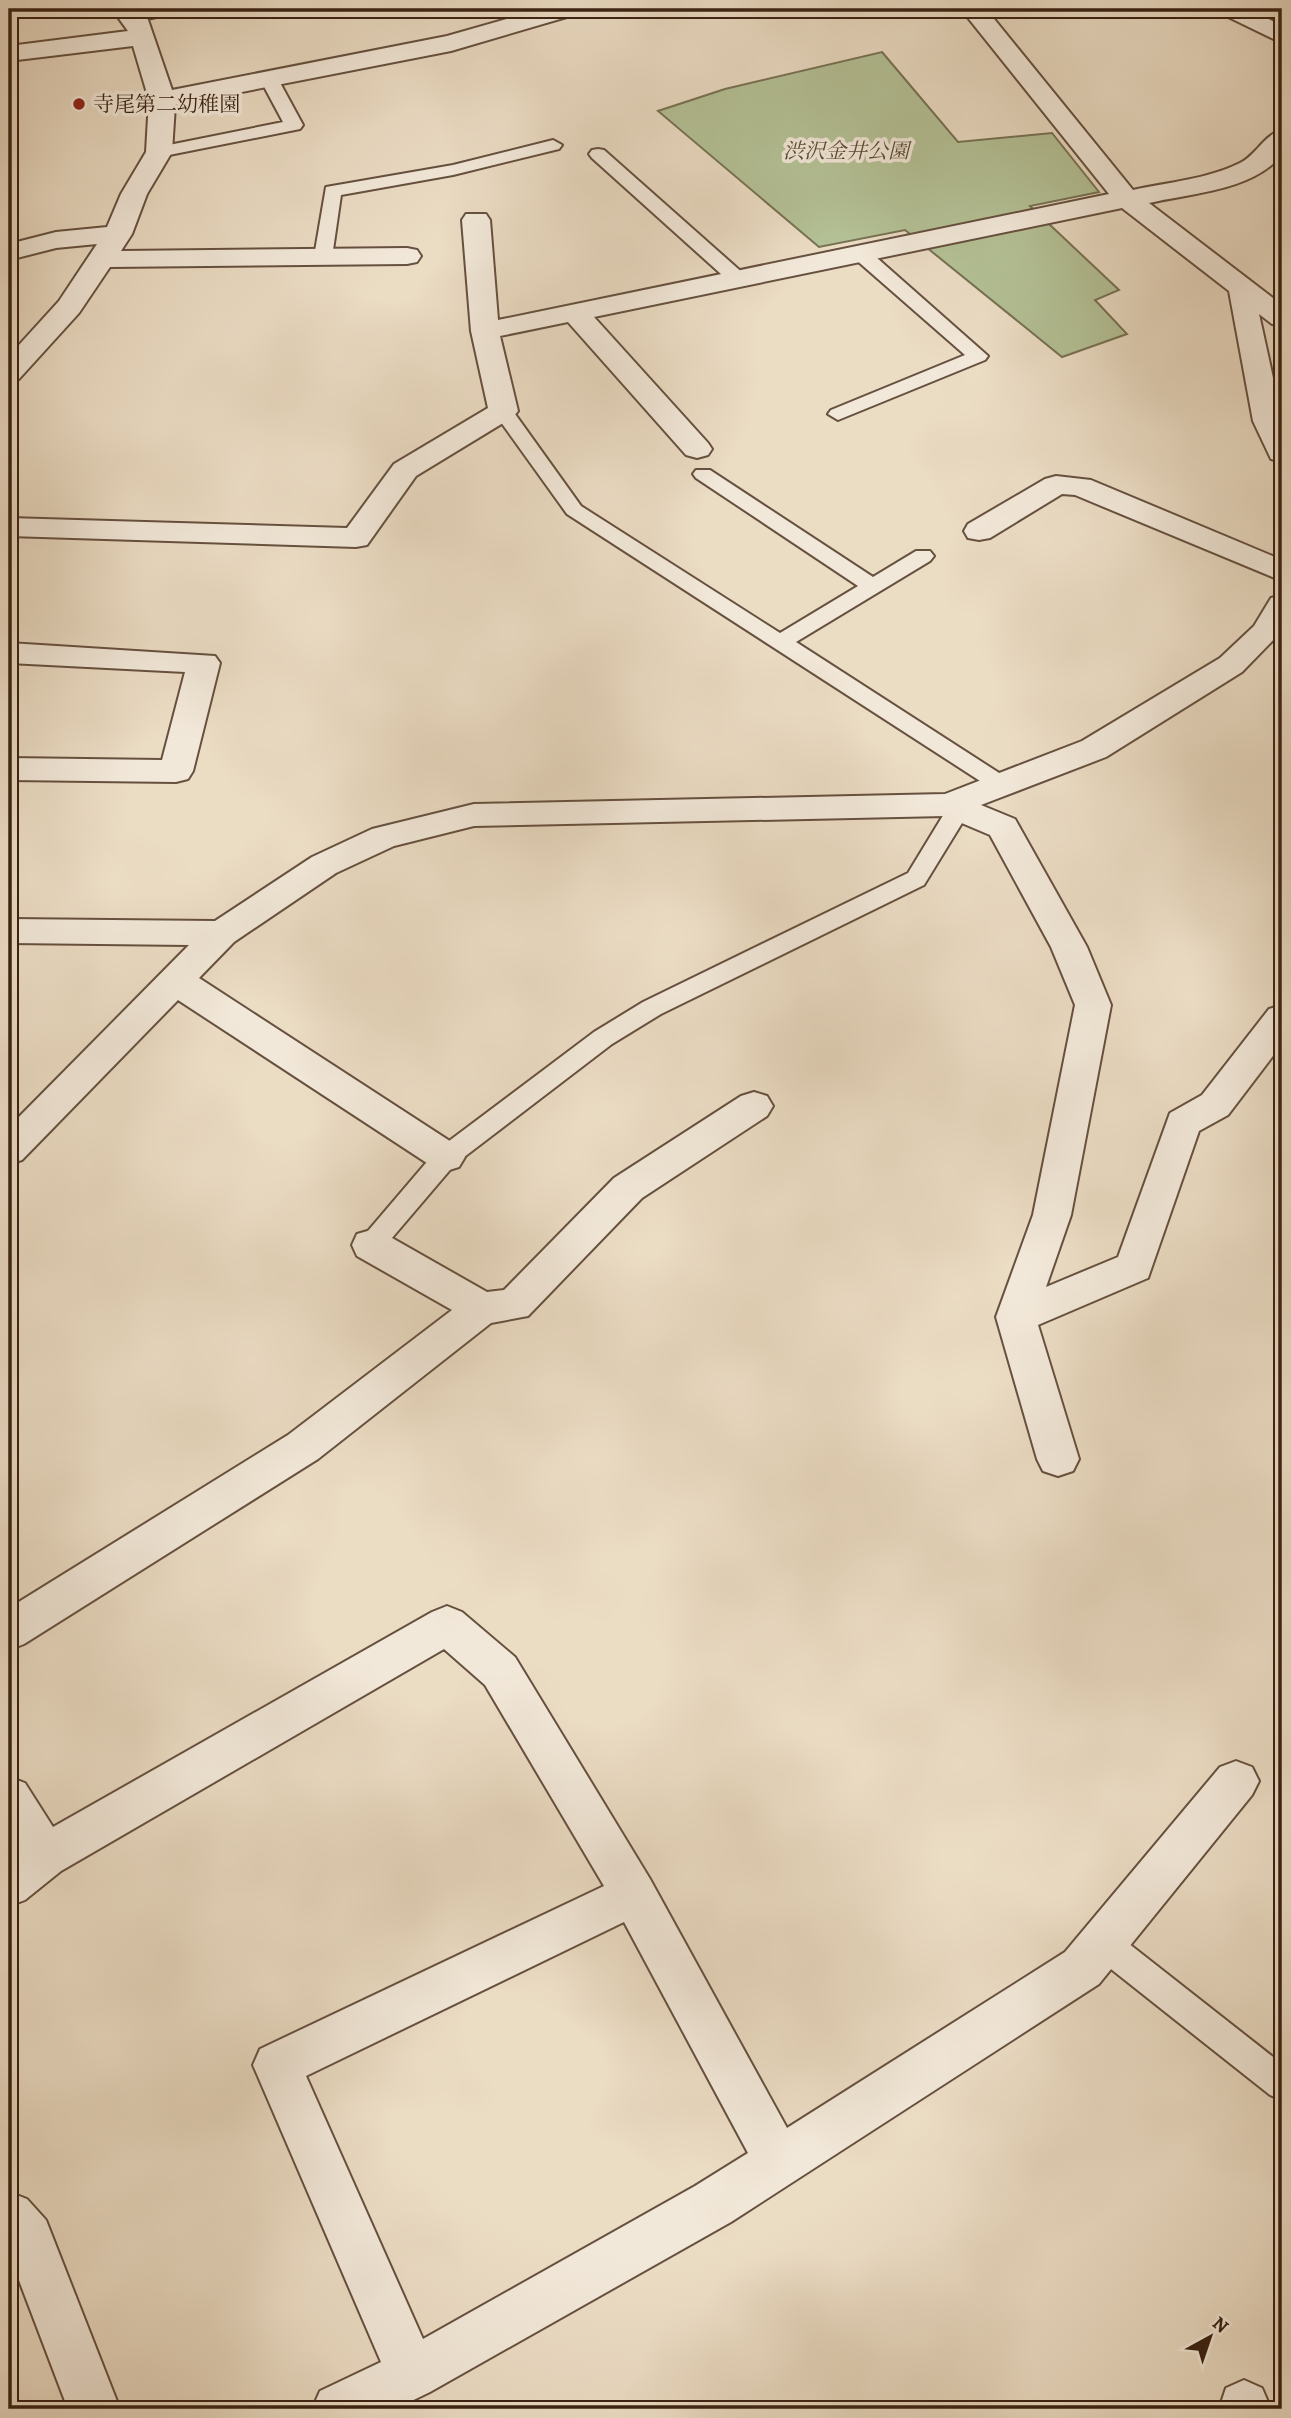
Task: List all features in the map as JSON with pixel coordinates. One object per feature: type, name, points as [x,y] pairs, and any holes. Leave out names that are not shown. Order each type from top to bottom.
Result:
[{"type":"street","points":[[162,100],[451,43],[568,9]]},
{"type":"street","points":[[972,9],[1127,199],[1282,318]]},
{"type":"street","points":[[1231,9],[1282,36]]},
{"type":"street","points":[[9,52],[133,21],[162,100],[159,152],[134,194],[118,234],[69,307],[9,373]]},
{"type":"street","points":[[485,331],[1219,180],[1255,168],[1268,159],[1282,138]]},
{"type":"street","points":[[9,527],[356,538],[405,470],[503,411],[485,331],[475,220]]},
{"type":"street","points":[[9,252],[56,240],[118,234]]},
{"type":"street","points":[[102,259],[407,256]]},
{"type":"street","points":[[1243,288],[1242,299],[1268,421],[1282,453]]},
{"type":"street","points":[[575,313],[700,462]]},
{"type":"street","points":[[979,531],[1056,485],[1080,486],[1282,571]]},
{"type":"street","points":[[953,807],[1094,749],[1231,666],[1266,632],[1282,605]]},
{"type":"street","points":[[9,653],[204,663],[176,771],[9,769]]},
{"type":"street","points":[[9,1150],[222,933],[324,865],[384,836],[474,814],[953,807],[1003,827],[1069,947],[1093,1005],[1052,1215],[1016,1317],[1058,1458]]},
{"type":"street","points":[[9,931],[222,933]]},
{"type":"street","points":[[176,981],[446,1157]]},
{"type":"street","points":[[1016,1317],[1134,1267],[1183,1123],[1215,1105],[1282,1018]]},
{"type":"street","points":[[9,1631],[303,1447],[482,1308],[514,1305],[628,1188],[754,1106]]},
{"type":"street","points":[[372,1245],[482,1308]]},
{"type":"street","points":[[9,1885],[45,1856],[447,1625],[500,1671],[634,1894],[779,2162]]},
{"type":"street","points":[[338,2409],[412,2374],[713,2204],[1082,1968],[1236,1781]]},
{"type":"street","points":[[9,1797],[45,1856]]},
{"type":"street","points":[[412,2374],[277,2065],[634,1894]]},
{"type":"street","points":[[9,2217],[28,2238],[94,2409]]},
{"type":"lane","points":[[133,21],[169,9]]},
{"type":"lane","points":[[159,152],[294,125],[269,79]]},
{"type":"lane","points":[[323,257],[332,191],[453,170],[553,145]]},
{"type":"lane","points":[[598,154],[738,279]]},
{"type":"lane","points":[[838,414],[978,355],[861,254]]},
{"type":"lane","points":[[503,411],[574,510],[1002,785]]},
{"type":"lane","points":[[700,462],[873,586]]},
{"type":"lane","points":[[779,643],[923,556]]},
{"type":"lane","points":[[372,1245],[446,1157],[603,1038],[653,1008],[916,879],[953,807]]},
{"type":"lane","points":[[1103,1943],[1282,2084]]},
{"type":"green space","name":"渋沢金井公園","points":[[882,52],[958,142],[1052,133],[1099,192],[1030,206],[1119,290],[1095,300],[1127,334],[1062,357],[905,230],[819,247],[658,111],[725,89]]},
{"type":"place","name":"寺尾第二幼稚園","points":[[79,104]]}]
